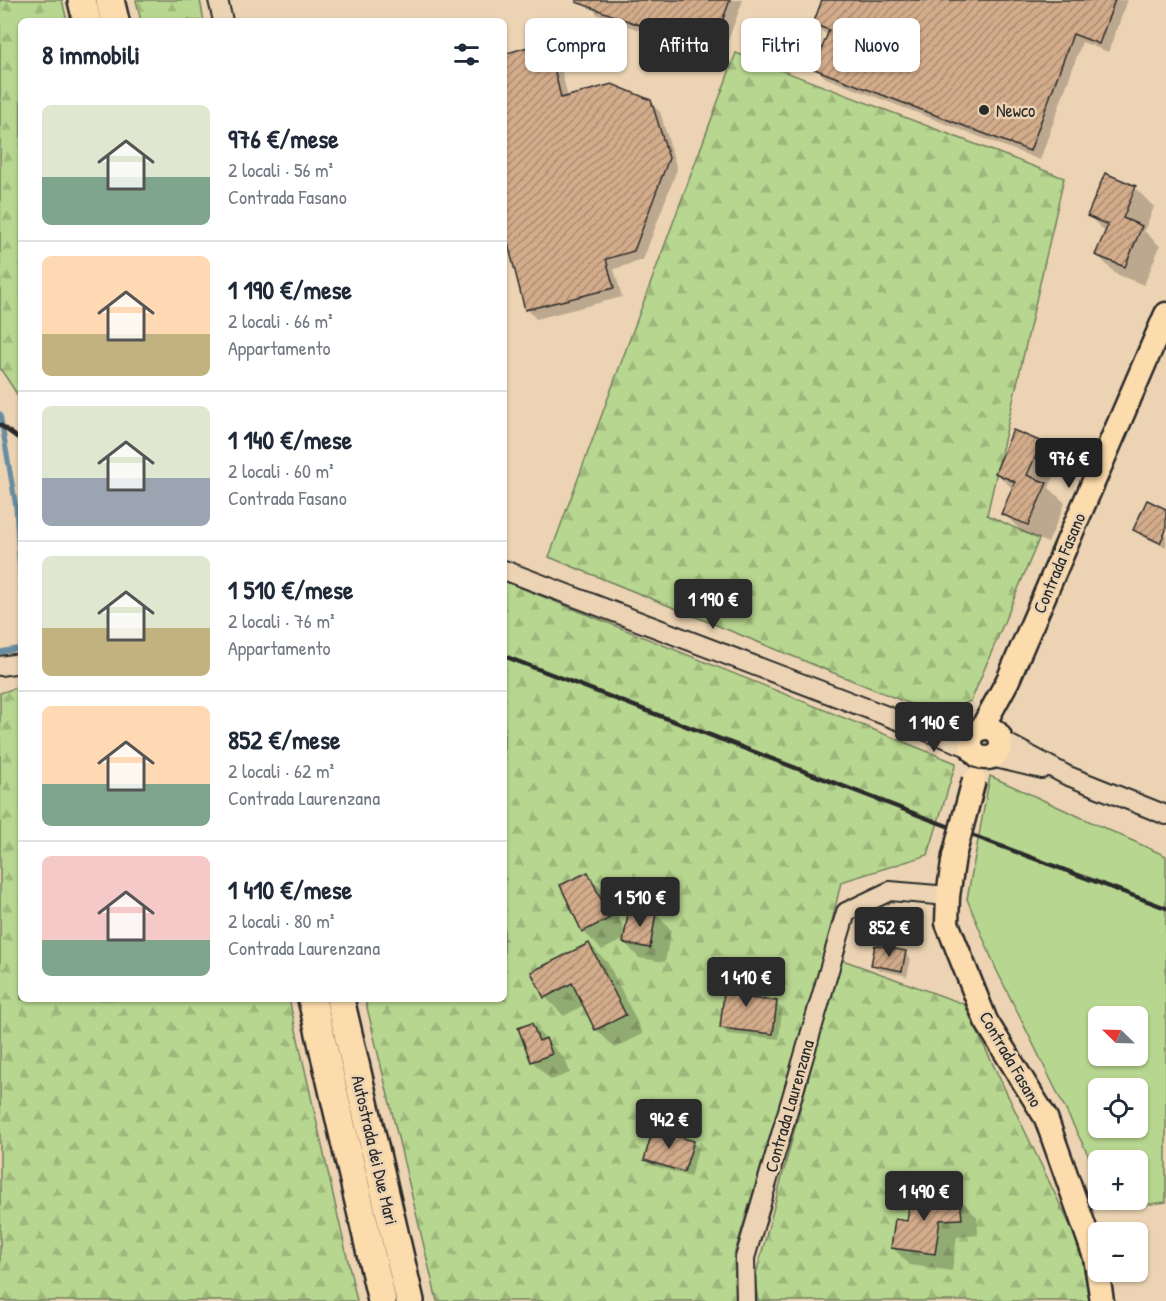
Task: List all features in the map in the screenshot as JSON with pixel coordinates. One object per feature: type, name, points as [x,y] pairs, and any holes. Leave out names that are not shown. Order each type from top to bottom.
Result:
[{"type":"highway","points":[[82,0],[86,18]]},
{"type":"highway","points":[[110,0],[114,18]]},
{"type":"highway","name":"Autostrada dei Due Mari","points":[[313,1002],[381,1301]]},
{"type":"highway","name":"Autostrada dei Due Mari","points":[[341,1002],[410,1301]]},
{"type":"main road","name":"Contrada Fasano","points":[[1102,1301],[1095,1257],[1046,1118],[986,1021],[947,923],[948,896],[954,856],[984,744],[1008,680],[1166,314]]},
{"type":"street","points":[[218,0],[222,18]]},
{"type":"street","points":[[507,571],[910,724],[984,744],[1166,815]]},
{"type":"street","points":[[0,666],[18,663]]},
{"type":"street","name":"Contrada Laurenzana","points":[[746,1301],[745,1258],[846,912],[890,891],[948,896]]},
{"type":"green space","points":[[0,0],[62,0],[66,18],[18,18],[18,395],[0,368]]},
{"type":"green space","points":[[136,0],[200,0],[203,18],[140,18]]},
{"type":"green space","points":[[736,53],[741,55],[741,72],[786,72],[1064,178],[987,515],[1039,539],[971,701],[937,715],[549,557]]},
{"type":"green space","points":[[507,582],[956,763],[928,855],[841,882],[823,960],[734,1255],[736,1301],[437,1301],[366,1002],[507,1002]]},
{"type":"green space","points":[[18,687],[18,1002],[290,1002],[357,1301],[0,1301],[0,693]]},
{"type":"green space","points":[[990,776],[1166,856],[1166,1202],[1148,1204],[1148,1150],[1088,1150],[1088,1155],[996,969],[967,899]]},
{"type":"green space","points":[[840,959],[964,1004],[1080,1246],[1089,1301],[758,1301],[755,1278]]},
{"type":"building","points":[[576,0],[730,0],[723,18],[639,18],[639,25],[627,21],[627,18],[620,18],[576,2]]},
{"type":"building","name":"Newco","points":[[822,0],[1115,0],[1099,44],[1073,34],[1030,151],[821,72],[821,51],[829,30],[821,27],[821,18],[815,18]]},
{"type":"building","points":[[525,48],[525,72],[555,72],[561,98],[612,84],[651,100],[669,158],[634,251],[606,259],[614,288],[525,310],[507,240],[507,53]]},
{"type":"building","points":[[1105,173],[1136,186],[1123,218],[1142,226],[1125,267],[1095,255],[1108,225],[1087,216]]},
{"type":"building","points":[[1013,430],[1042,442],[1027,475],[1047,483],[1028,525],[1001,514],[1015,482],[995,473]]},
{"type":"building","points":[[1147,500],[1166,509],[1166,530],[1160,543],[1133,530]]},
{"type":"building","points":[[588,872],[610,918],[582,932],[560,885]]},
{"type":"building","points":[[629,908],[656,913],[650,948],[623,943]]},
{"type":"building","points":[[589,943],[626,1015],[595,1030],[572,983],[544,998],[531,972]]},
{"type":"building","points":[[875,945],[906,951],[902,971],[871,965]]},
{"type":"building","points":[[726,974],[752,977],[749,998],[777,1001],[773,1034],[720,1028]]},
{"type":"building","points":[[532,1023],[539,1041],[546,1038],[552,1054],[531,1062],[518,1028]]},
{"type":"building","points":[[653,1129],[694,1141],[684,1172],[644,1160]]},
{"type":"building","points":[[911,1191],[943,1196],[943,1200],[960,1198],[962,1219],[940,1220],[935,1254],[891,1248],[895,1219],[907,1221]]},
{"type":"waterway","points":[[0,414],[16,507],[18,540]]},
{"type":"waterway","points":[[0,652],[18,649]]},
{"type":"railway","points":[[0,425],[18,438]]},
{"type":"railway","points":[[507,657],[1166,908]]},
{"type":"place","name":"Newco","points":[[984,110]]}]
